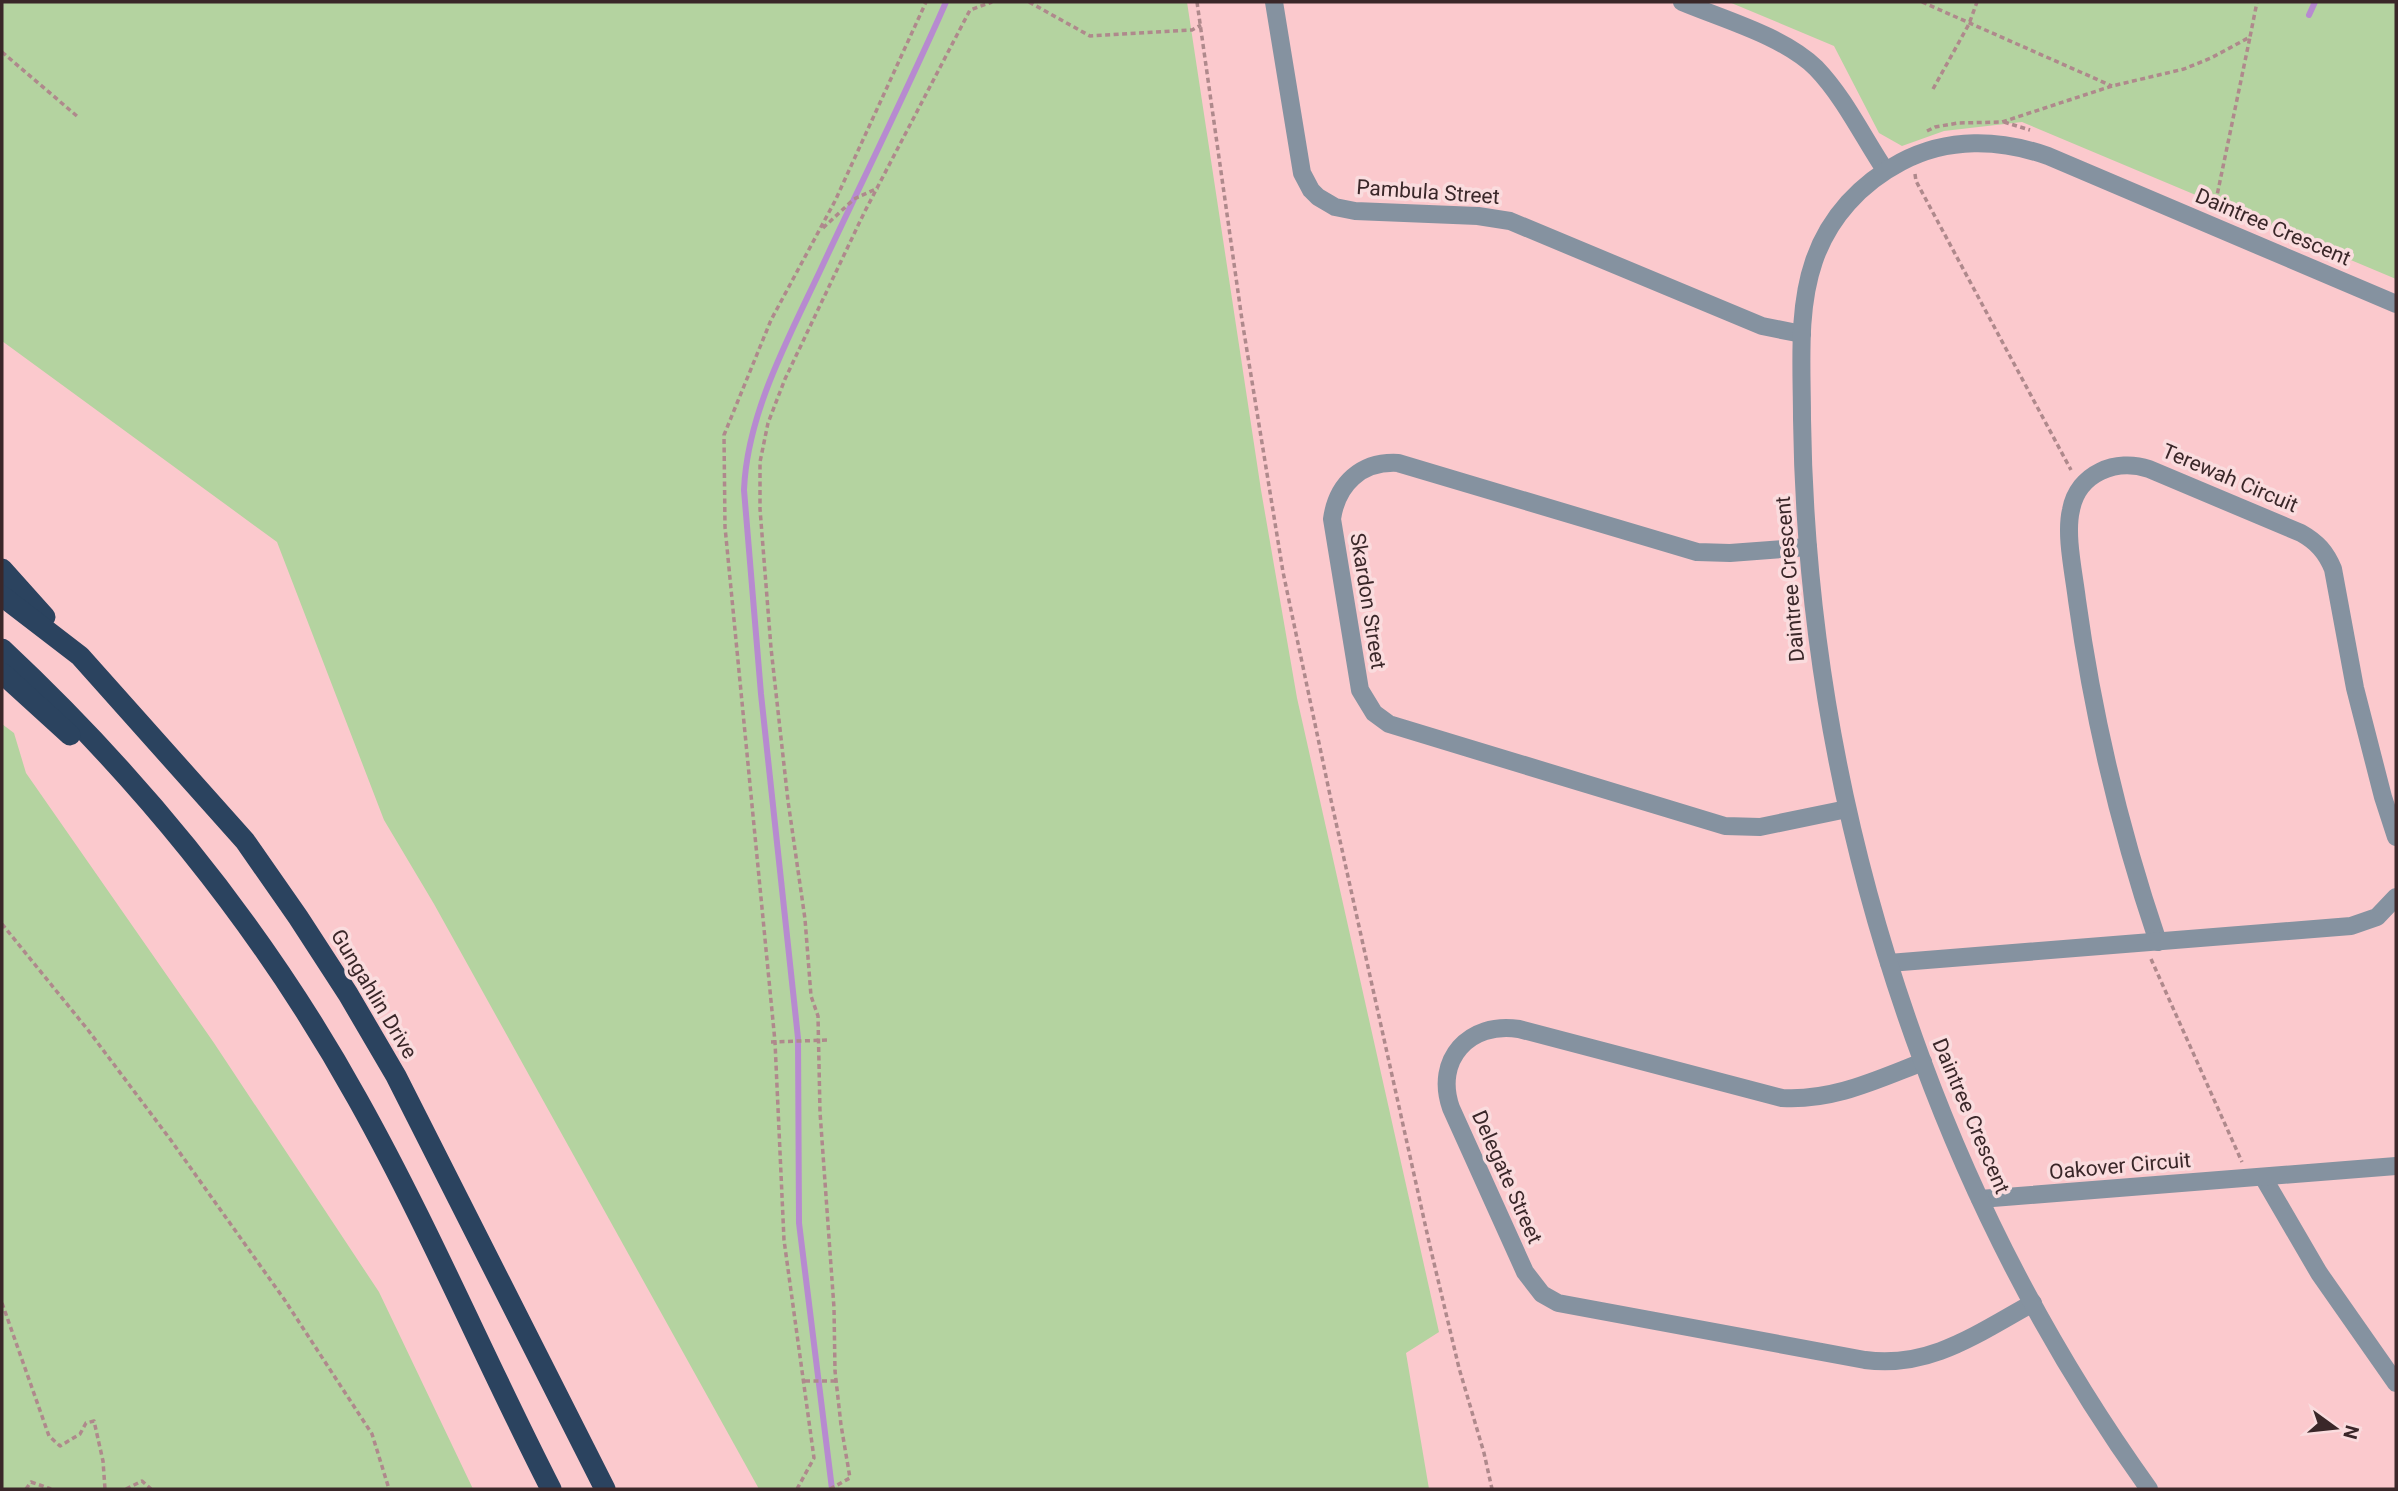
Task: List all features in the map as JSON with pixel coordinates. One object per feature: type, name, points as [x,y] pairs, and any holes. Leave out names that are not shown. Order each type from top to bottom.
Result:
[{"type":"highway","points":[[2,569],[80,656]]},
{"type":"highway","name":"Gungahlin Drive","points":[[2,596],[80,656],[245,841],[348,994],[439,1158],[477,1241],[605,1489]]},
{"type":"highway","points":[[2,649],[40,684],[95,742],[206,871],[260,943],[310,1018],[357,1098],[442,1260],[521,1431],[551,1489]]},
{"type":"highway","points":[[2,673],[148,803]]},
{"type":"street","name":"Pambula Street","points":[[1274,2],[1300,163],[1311,190],[1326,203],[1355,211],[1478,216],[1510,221],[1762,326],[1802,334]]},
{"type":"street","points":[[1682,2],[1775,41],[1802,57],[1825,79],[1885,170]]},
{"type":"street","name":"Daintree Crescent","points":[[2149,1489],[2099,1416],[2033,1303],[1980,1199],[1923,1062],[1889,963],[1847,809],[1827,705],[1808,547],[1803,458],[1802,334],[1810,273],[1823,239],[1838,215],[1856,193],[1885,170],[1908,158],[1955,144],[1984,143],[2012,146],[2048,156],[2396,304]]},
{"type":"street","name":"Skardon Street","points":[[1808,547],[1730,553],[1697,552],[1398,463],[1378,463],[1352,476],[1340,491],[1332,519],[1360,690],[1368,706],[1389,724],[1726,826],[1759,827],[1847,809]]},
{"type":"street","name":"Terewah Circuit","points":[[2081,488],[2093,475],[2111,466],[2140,466],[2301,533],[2324,551],[2333,569],[2355,688],[2396,837]]},
{"type":"street","points":[[2081,488],[2071,507],[2069,526],[2085,659],[2121,825],[2158,942]]},
{"type":"street","points":[[1889,963],[2360,925],[2385,911],[2396,897]]},
{"type":"street","name":"Delegate Street","points":[[1923,1062],[1831,1095],[1782,1098],[1519,1028],[1499,1027],[1480,1032],[1463,1043],[1452,1059],[1447,1088],[1451,1108],[1525,1272],[1542,1294],[1558,1303],[1865,1360],[1895,1363],[1939,1353],[2033,1303]]},
{"type":"street","name":"Oakover Circuit","points":[[1980,1199],[2396,1166]]},
{"type":"street","points":[[2263,1177],[2319,1273],[2396,1383]]},
{"type":"path","points":[[797,1489],[814,1458],[784,1240],[773,1042],[725,527],[724,435],[771,320],[819,232],[926,2]]},
{"type":"path","points":[[830,1489],[850,1478],[836,1381],[834,1308],[815,1040],[818,1016],[811,996],[805,919],[788,801],[771,648],[760,509],[760,463],[768,423],[785,379],[878,188],[970,10],[992,2]]},
{"type":"path","points":[[1029,2],[1090,36],[1192,30],[1201,25]]},
{"type":"path","points":[[1197,2],[1242,320],[1283,572],[1333,813],[1420,1203],[1459,1368],[1485,1454],[1492,1489]]},
{"type":"path","points":[[1922,2],[2112,86]]},
{"type":"path","points":[[1933,89],[1969,24],[1977,2]]},
{"type":"path","points":[[2208,224],[2216,206],[2257,2]]},
{"type":"path","points":[[1925,131],[1958,123],[2002,122],[2112,86],[2184,69],[2250,37]]},
{"type":"path","points":[[2,52],[78,117]]},
{"type":"path","points":[[1908,158],[1916,181],[2081,488]]},
{"type":"path","points":[[819,232],[854,199],[878,188]]},
{"type":"path","points":[[2,924],[89,1030],[284,1298],[372,1434],[389,1489]]},
{"type":"path","points":[[2158,942],[2148,952],[2244,1168],[2263,1177]]},
{"type":"path","points":[[773,1042],[828,1040]]},
{"type":"path","points":[[2,1303],[49,1436],[60,1446],[80,1434],[86,1423],[94,1421],[103,1461],[105,1489]]},
{"type":"path","points":[[805,1381],[836,1381]]},
{"type":"path","points":[[126,1489],[142,1481],[150,1489]]},
{"type":"path","points":[[26,1489],[31,1482],[51,1489]]},
{"type":"green space","points":[[2,2],[1187,2],[1261,490],[1297,698],[1439,1332],[1406,1353],[1429,1489],[759,1489],[434,904],[384,820],[277,542],[2,341]]},
{"type":"green space","points":[[1729,2],[2396,2],[2396,279],[2022,122],[1944,131],[1902,146],[1879,133],[1834,46]]},
{"type":"green space","points":[[2,724],[14,733],[26,773],[214,1043],[379,1292],[473,1489],[2,1489]]},
{"type":"waterway","points":[[832,1489],[799,1223],[798,1038],[761,694],[744,490],[753,433],[771,378],[946,2]]},
{"type":"waterway","points":[[2309,15],[2315,2]]}]
